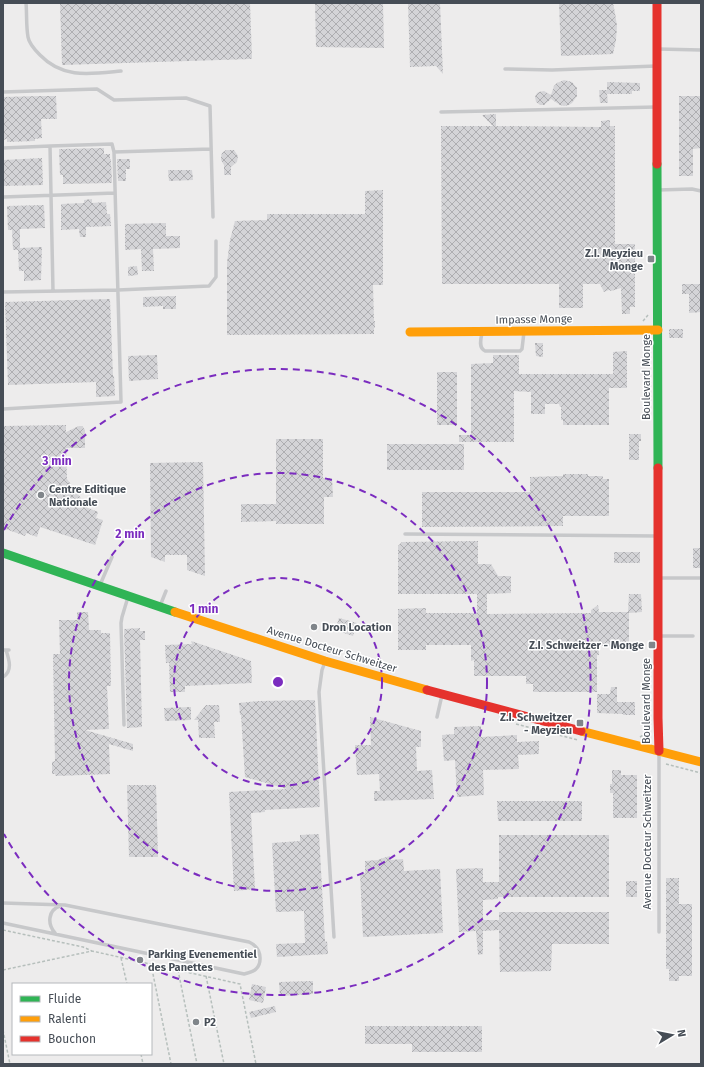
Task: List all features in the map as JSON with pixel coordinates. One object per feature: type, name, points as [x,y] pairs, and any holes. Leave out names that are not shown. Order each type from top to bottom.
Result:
[{"type":"street","name":"Boulevard Monge","points":[[657,3],[659,751]]},
{"type":"street","name":"Impasse Monge","points":[[410,332],[658,330]]},
{"type":"street","name":"Avenue Docteur Schweitzer","points":[[3,553],[160,607],[325,661],[414,687],[701,762]]},
{"type":"lane","points":[[26,3],[28,38],[35,49],[48,62],[67,72],[81,74],[121,71]]},
{"type":"lane","points":[[657,49],[701,50]]},
{"type":"lane","points":[[505,69],[552,70],[657,66]]},
{"type":"lane","points":[[3,92],[96,89],[114,100],[186,98],[210,106],[213,217]]},
{"type":"lane","points":[[441,112],[657,107]]},
{"type":"lane","points":[[3,148],[112,144],[114,152],[121,402],[3,409]]},
{"type":"lane","points":[[50,146],[53,291]]},
{"type":"lane","points":[[114,152],[211,149]]},
{"type":"lane","points":[[657,190],[692,189],[701,191]]},
{"type":"lane","points":[[3,197],[115,193]]},
{"type":"lane","points":[[3,292],[118,290],[210,286],[216,277],[216,241]]},
{"type":"lane","points":[[482,332],[482,350],[520,351],[522,349],[524,331]]},
{"type":"lane","points":[[405,534],[658,536]]},
{"type":"lane","points":[[99,586],[112,557]]},
{"type":"lane","points":[[658,578],[701,578]]},
{"type":"lane","points":[[160,607],[166,591]]},
{"type":"lane","points":[[124,725],[121,623],[128,596]]},
{"type":"lane","points":[[658,636],[693,636]]},
{"type":"lane","points":[[3,677],[7,675],[10,664],[6,650]]},
{"type":"lane","points":[[325,661],[322,670],[319,692],[334,937]]},
{"type":"lane","points":[[437,718],[442,694]]},
{"type":"lane","name":"Avenue Docteur Schweitzer","points":[[659,751],[659,932]]},
{"type":"lane","points":[[3,903],[65,905],[250,942],[256,946],[260,954],[260,962],[256,969],[244,974],[3,923]]},
{"type":"lane","points":[[55,934],[50,923],[50,916],[52,911],[57,907],[65,905]]},
{"type":"path","points":[[666,764],[701,773]]},
{"type":"path","points":[[3,930],[240,984],[256,1064]]},
{"type":"path","points":[[3,970],[92,951]]},
{"type":"path","points":[[121,958],[126,983]]},
{"type":"path","points":[[151,964],[171,1064]]},
{"type":"path","points":[[178,970],[197,1064]]},
{"type":"path","points":[[206,976],[224,1064]]},
{"type":"path","points":[[3,1030],[10,1064]]},
{"type":"building","points":[[60,3],[250,3],[252,59],[62,65]]},
{"type":"building","points":[[315,3],[383,3],[384,48],[316,47]]},
{"type":"building","points":[[408,3],[440,3],[443,74],[436,66],[410,67]]},
{"type":"building","points":[[559,3],[613,3],[617,26],[613,54],[561,56]]},
{"type":"building","points":[[564,80],[572,82],[577,88],[577,96],[572,103],[564,106],[551,99],[544,105],[540,105],[536,102],[535,97],[537,93],[544,91],[551,95],[554,86]]},
{"type":"building","points":[[607,82],[640,83],[640,91],[632,91],[632,94],[607,94],[608,103],[600,103],[599,90],[607,90]]},
{"type":"building","points":[[56,96],[57,119],[41,119],[42,138],[35,139],[35,141],[7,142],[7,139],[3,140],[3,97]]},
{"type":"building","points":[[679,96],[701,96],[701,148],[693,149],[693,176],[679,176]]},
{"type":"building","points":[[496,114],[496,126],[601,127],[601,121],[610,120],[610,126],[615,126],[615,244],[635,244],[635,307],[630,307],[630,314],[622,314],[621,288],[604,292],[600,284],[583,284],[583,308],[559,308],[559,284],[442,284],[441,126],[493,126],[482,115]]},
{"type":"building","points":[[104,148],[104,154],[110,154],[112,183],[63,184],[63,175],[60,175],[59,149]]},
{"type":"building","points":[[226,150],[234,150],[238,156],[237,162],[231,167],[231,175],[224,175],[224,165],[221,160],[222,153]]},
{"type":"building","points":[[42,158],[43,185],[3,186],[3,160]]},
{"type":"building","points":[[117,159],[130,159],[130,169],[126,169],[126,181],[118,181]]},
{"type":"building","points":[[168,170],[192,170],[193,180],[169,181]]},
{"type":"building","points":[[383,190],[383,285],[373,285],[375,321],[374,334],[227,335],[227,263],[230,240],[235,221],[267,220],[267,214],[365,214],[365,191]]},
{"type":"building","points":[[92,199],[92,203],[106,202],[107,214],[110,214],[111,226],[86,227],[86,237],[80,237],[79,229],[61,230],[61,204],[84,203],[84,200]]},
{"type":"building","points":[[44,205],[45,228],[20,229],[20,248],[42,247],[41,280],[24,281],[24,271],[19,271],[18,250],[13,250],[12,230],[8,230],[7,206]]},
{"type":"building","points":[[166,223],[166,236],[180,236],[180,248],[153,249],[154,271],[142,271],[141,249],[125,250],[125,224]]},
{"type":"building","points":[[137,266],[138,275],[128,276],[128,267]]},
{"type":"building","points":[[682,284],[701,284],[701,312],[689,313],[689,294],[682,294]]},
{"type":"building","points":[[176,296],[176,309],[163,309],[163,306],[143,307],[143,297]]},
{"type":"building","points":[[110,299],[115,396],[96,397],[96,382],[8,385],[5,302]]},
{"type":"building","points":[[669,329],[683,329],[683,338],[669,338]]},
{"type":"building","points":[[535,343],[543,343],[543,357],[536,356]]},
{"type":"building","points":[[627,351],[627,388],[609,388],[609,425],[563,425],[563,420],[561,420],[561,407],[559,404],[545,404],[545,414],[531,414],[531,392],[514,391],[514,442],[459,442],[459,435],[471,435],[471,364],[493,363],[493,355],[519,355],[519,374],[613,374],[613,352]]},
{"type":"building","points":[[157,355],[158,379],[129,381],[128,356]]},
{"type":"building","points":[[437,372],[457,372],[457,425],[437,425]]},
{"type":"building","name":"Centre Editique Nationale","points":[[66,425],[66,432],[79,426],[82,426],[85,430],[85,448],[66,448],[67,479],[88,508],[98,512],[96,518],[103,520],[95,545],[40,527],[37,537],[26,533],[25,536],[3,528],[3,426]]},
{"type":"building","points":[[629,434],[641,434],[641,441],[639,441],[639,460],[629,460]]},
{"type":"building","points":[[276,439],[323,439],[323,478],[332,478],[333,497],[324,497],[324,524],[276,524],[276,521],[241,522],[241,504],[276,504]]},
{"type":"building","points":[[387,444],[464,444],[464,470],[387,470]]},
{"type":"building","points":[[203,462],[205,576],[187,570],[187,555],[165,555],[165,562],[151,557],[150,463]]},
{"type":"building","points":[[563,474],[588,474],[588,476],[603,476],[603,479],[609,479],[609,516],[563,516],[563,526],[422,527],[422,492],[530,492],[530,477],[563,476]]},
{"type":"building","points":[[478,541],[478,564],[491,564],[498,576],[511,576],[511,593],[487,594],[487,614],[591,613],[591,610],[598,605],[599,612],[628,612],[629,594],[641,594],[642,612],[629,613],[629,646],[599,646],[599,655],[597,655],[597,692],[533,692],[533,684],[526,684],[526,676],[474,676],[474,660],[471,661],[471,645],[426,645],[426,650],[398,650],[398,609],[426,608],[426,613],[477,613],[477,594],[398,594],[398,546],[402,542]]},
{"type":"building","points":[[693,548],[701,548],[701,568],[693,568]]},
{"type":"building","points":[[614,552],[640,552],[640,563],[614,563]]},
{"type":"building","points":[[77,612],[88,612],[89,630],[101,630],[101,633],[110,633],[111,686],[107,686],[109,729],[85,730],[133,744],[133,751],[109,744],[110,774],[56,776],[55,774],[52,774],[52,762],[55,761],[53,654],[60,654],[59,620],[77,620]]},
{"type":"building","points":[[339,618],[357,623],[353,636],[335,630]]},
{"type":"building","points":[[140,628],[140,631],[145,631],[145,640],[140,640],[142,727],[127,728],[124,629]]},
{"type":"building","points":[[191,641],[251,661],[252,683],[185,686],[185,692],[170,692],[169,663],[166,663],[165,645],[192,644]]},
{"type":"building","points":[[611,687],[617,687],[617,702],[635,702],[635,715],[597,713],[597,694],[610,694]]},
{"type":"building","points":[[315,700],[320,807],[265,810],[265,812],[251,813],[255,889],[234,891],[229,792],[287,789],[245,777],[239,703],[259,701]]},
{"type":"building","points":[[206,705],[219,705],[220,722],[214,722],[215,738],[199,738],[198,720],[194,720]]},
{"type":"building","points":[[191,707],[191,720],[165,721],[164,708]]},
{"type":"building","points":[[370,717],[421,731],[421,747],[416,747],[417,771],[432,770],[434,799],[374,801],[374,791],[380,791],[379,774],[357,775],[355,745],[371,745]]},
{"type":"building","points":[[481,726],[481,737],[517,735],[517,742],[539,741],[539,754],[518,755],[519,769],[483,770],[484,795],[457,797],[455,760],[444,761],[442,735],[454,734],[454,727]]},
{"type":"building","points":[[612,770],[621,770],[621,775],[637,775],[637,818],[613,818],[613,793],[610,793],[610,784],[612,784]]},
{"type":"building","points":[[127,785],[156,785],[158,857],[129,857]]},
{"type":"building","points":[[497,801],[582,801],[582,821],[498,821]]},
{"type":"building","points":[[319,834],[325,942],[327,941],[328,954],[277,957],[276,944],[305,943],[304,911],[276,912],[272,843],[300,841],[300,835]]},
{"type":"building","points":[[499,835],[609,835],[609,897],[498,897],[498,899],[483,900],[483,920],[499,920],[499,912],[609,912],[609,944],[552,944],[551,971],[500,972],[499,930],[483,931],[483,954],[478,955],[476,931],[459,932],[456,869],[483,868],[483,882],[499,882]]},
{"type":"building","points":[[390,856],[391,860],[403,859],[404,871],[440,869],[443,933],[363,937],[360,873],[365,873],[365,861],[378,860]]},
{"type":"building","points":[[666,878],[679,878],[679,904],[692,904],[692,976],[679,976],[679,981],[669,981],[669,969],[666,969]]},
{"type":"building","points":[[626,881],[637,881],[637,897],[626,897]]},
{"type":"building","points":[[313,981],[313,994],[280,996],[279,982]]},
{"type":"building","points":[[252,984],[266,987],[263,1003],[249,1000]]},
{"type":"building","points":[[275,1006],[276,1012],[251,1018],[249,1012]]},
{"type":"building","points":[[365,1026],[482,1026],[482,1052],[412,1052],[412,1044],[365,1044]]},
{"type":"traffic: fast","points":[[657,164],[658,468]]},
{"type":"traffic: fast","points":[[3,553],[175,612]]},
{"type":"traffic: slow","points":[[410,332],[658,330]]},
{"type":"traffic: slow","points":[[175,612],[325,661],[427,690]]},
{"type":"traffic: slow","points":[[581,731],[701,762]]},
{"type":"traffic: jam","points":[[657,3],[657,164]]},
{"type":"traffic: jam","points":[[658,468],[659,751]]},
{"type":"traffic: jam","points":[[427,690],[581,731]]},
{"type":"place","name":"Z.I. Meyzieu Monge","points":[[651,259]]},
{"type":"place","name":"Centre Editique Nationale","points":[[41,495]]},
{"type":"place","name":"Dron Location","points":[[314,627]]},
{"type":"place","name":"Z.I. Schweitzer - Monge","points":[[652,645]]},
{"type":"place","name":"Z.I. Schweitzer - Meyzieu","points":[[580,723]]},
{"type":"place","name":"Parking Evenementiel des Panettes","points":[[140,960]]},
{"type":"place","name":"P2","points":[[196,1022]]}]
